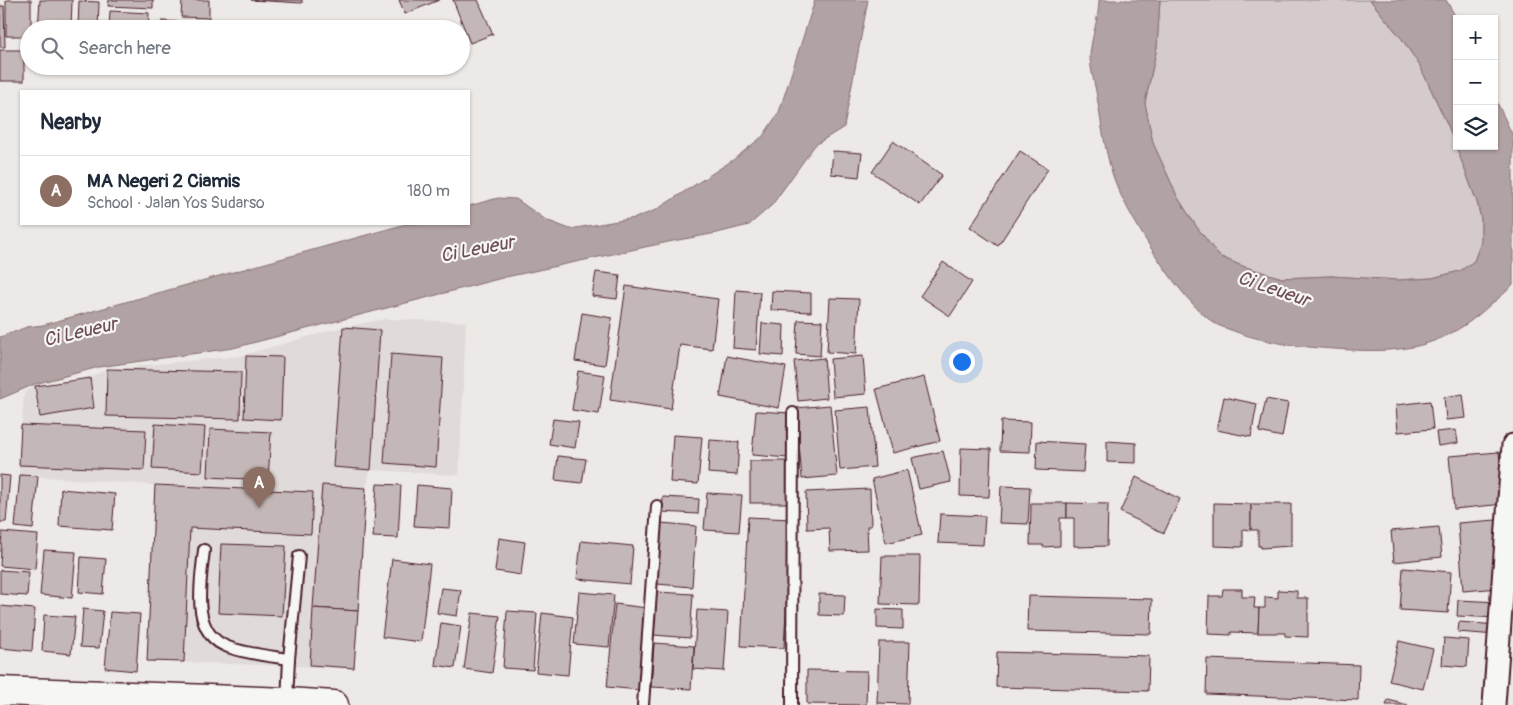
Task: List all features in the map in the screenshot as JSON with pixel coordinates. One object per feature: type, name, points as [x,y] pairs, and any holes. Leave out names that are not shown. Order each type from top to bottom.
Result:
[{"type":"main road","points":[[0,691],[334,705]]},
{"type":"street","points":[[1494,705],[1513,445]]},
{"type":"lane","points":[[792,705],[793,412]]},
{"type":"lane","points":[[643,705],[657,506]]},
{"type":"lane","points":[[204,550],[200,599],[205,626],[214,639],[227,647],[289,659]]},
{"type":"lane","points":[[281,703],[289,659],[299,556]]},
{"type":"shaded area","points":[[1160,0],[1370,0],[1402,39],[1420,66],[1449,128],[1453,139],[1453,150],[1457,150],[1477,202],[1481,219],[1481,242],[1474,261],[1460,271],[1432,278],[1398,280],[1331,276],[1282,278],[1242,266],[1219,256],[1178,198],[1153,143],[1145,103],[1157,47]]},
{"type":"shaded area","points":[[385,319],[466,322],[459,475],[370,470],[366,488],[354,668],[147,661],[154,485],[19,475],[24,393],[35,386],[89,378],[107,369],[240,356],[343,327]]},
{"type":"water","name":"Ci Leueur","points":[[815,0],[868,0],[844,127],[815,145],[772,205],[749,225],[506,277],[233,348],[99,367],[35,384],[0,399],[0,337],[27,327],[43,325],[402,225],[470,225],[470,206],[498,198],[516,199],[546,220],[570,229],[635,218],[656,210],[733,160],[763,136],[779,112]]},
{"type":"water","name":"Ci Leueur","points":[[1099,0],[1160,0],[1157,47],[1145,103],[1153,143],[1178,198],[1219,256],[1242,266],[1282,278],[1331,276],[1398,280],[1432,278],[1460,271],[1474,261],[1481,242],[1481,219],[1477,202],[1457,150],[1498,150],[1498,104],[1513,136],[1513,284],[1475,318],[1444,337],[1428,343],[1393,350],[1353,350],[1291,345],[1245,335],[1214,323],[1187,298],[1173,280],[1147,242],[1118,189],[1110,167],[1090,61]]},
{"type":"water","points":[[1370,0],[1446,0],[1455,15],[1453,15],[1453,139],[1420,66],[1402,39]]},
{"type":"building","points":[[6,0],[31,0],[31,20],[20,20],[20,36],[6,36]]},
{"type":"building","points":[[40,0],[72,0],[71,20],[39,20]]},
{"type":"building","points":[[109,0],[153,0],[153,8],[108,6]]},
{"type":"building","points":[[182,0],[209,0],[209,18],[181,17]]},
{"type":"building","points":[[251,0],[302,0],[302,3]]},
{"type":"building","points":[[399,0],[439,0],[405,14]]},
{"type":"building","points":[[453,0],[478,0],[493,34],[470,43],[470,20],[461,20]]},
{"type":"building","points":[[79,1],[99,2],[98,20],[78,20]]},
{"type":"building","points":[[0,6],[4,6],[5,47],[0,47]]},
{"type":"building","points":[[110,11],[149,13],[149,20],[110,20]]},
{"type":"building","points":[[0,50],[20,50],[20,75],[24,75],[24,81],[0,81]]},
{"type":"building","points":[[893,141],[942,175],[920,205],[872,172]]},
{"type":"building","points":[[833,151],[862,153],[859,177],[831,174]]},
{"type":"building","points":[[1020,151],[1048,169],[998,246],[970,227]]},
{"type":"building","points":[[943,262],[972,282],[950,316],[920,296]]},
{"type":"building","points":[[596,272],[620,275],[617,299],[592,296]]},
{"type":"building","points":[[626,286],[718,299],[712,349],[680,345],[671,409],[610,400]]},
{"type":"building","points":[[736,290],[760,292],[756,350],[733,348]]},
{"type":"building","points":[[772,291],[811,293],[811,312],[771,310]]},
{"type":"building","points":[[830,298],[859,299],[856,354],[827,352]]},
{"type":"building","points":[[582,313],[612,318],[605,365],[575,361]]},
{"type":"building","points":[[798,320],[822,321],[820,356],[796,354]]},
{"type":"building","points":[[762,323],[784,325],[783,356],[760,354]]},
{"type":"building","points":[[343,327],[380,330],[371,470],[333,467]]},
{"type":"building","points":[[391,354],[443,358],[436,467],[384,463]]},
{"type":"building","points":[[246,356],[283,357],[281,420],[244,418]]},
{"type":"building","points":[[727,356],[786,367],[779,408],[720,397]]},
{"type":"building","points":[[863,356],[866,394],[833,397],[830,359]]},
{"type":"building","points":[[824,358],[827,398],[798,401],[794,361]]},
{"type":"building","points":[[107,369],[241,372],[240,419],[106,416]]},
{"type":"building","points":[[578,371],[605,375],[599,414],[572,410]]},
{"type":"building","points":[[924,377],[940,441],[893,453],[876,389]]},
{"type":"building","points":[[90,378],[94,408],[40,417],[35,386]]},
{"type":"building","points":[[1463,394],[1466,418],[1446,420],[1444,397]]},
{"type":"building","points":[[1224,397],[1257,404],[1251,437],[1217,430]]},
{"type":"building","points":[[1266,399],[1288,403],[1282,437],[1259,432]]},
{"type":"building","points":[[1430,401],[1433,429],[1398,432],[1396,405]]},
{"type":"building","points":[[830,405],[837,476],[802,479],[796,408]]},
{"type":"building","points":[[870,407],[875,467],[840,470],[835,410]]},
{"type":"building","points":[[756,411],[791,413],[788,458],[752,455]]},
{"type":"building","points":[[553,419],[579,422],[575,448],[549,444]]},
{"type":"building","points":[[1001,421],[1031,422],[1030,452],[1000,451]]},
{"type":"building","points":[[155,424],[205,427],[202,472],[152,469]]},
{"type":"building","points":[[21,425],[146,430],[144,470],[19,465]]},
{"type":"building","points":[[210,429],[271,432],[268,480],[208,477]]},
{"type":"building","points":[[1456,430],[1458,443],[1438,446],[1436,432]]},
{"type":"building","points":[[673,435],[702,437],[698,484],[670,482]]},
{"type":"building","points":[[710,440],[739,442],[737,475],[708,473]]},
{"type":"building","points":[[1037,441],[1085,444],[1083,472],[1036,470]]},
{"type":"building","points":[[1107,441],[1136,443],[1136,463],[1107,462]]},
{"type":"building","points":[[961,448],[991,449],[989,497],[960,496]]},
{"type":"building","points":[[943,451],[951,482],[919,489],[912,458]]},
{"type":"building","points":[[1499,452],[1504,504],[1454,509],[1449,456]]},
{"type":"building","points":[[558,456],[586,459],[582,483],[555,480]]},
{"type":"building","points":[[750,461],[792,461],[792,503],[750,503]]},
{"type":"building","points":[[907,470],[922,535],[886,543],[872,479]]},
{"type":"building","points":[[0,475],[10,476],[6,522],[0,522]]},
{"type":"building","points":[[20,475],[38,476],[33,529],[15,527]]},
{"type":"building","points":[[1136,477],[1180,499],[1164,533],[1120,512]]},
{"type":"building","points":[[377,484],[401,485],[398,538],[373,537]]},
{"type":"building","points":[[155,485],[313,492],[311,534],[190,528],[184,662],[147,661]]},
{"type":"building","points":[[322,485],[366,488],[358,611],[313,608]]},
{"type":"building","points":[[417,485],[452,488],[450,528],[414,526]]},
{"type":"building","points":[[1001,486],[1030,487],[1028,524],[999,523]]},
{"type":"building","points":[[61,489],[115,494],[112,530],[59,526]]},
{"type":"building","points":[[870,489],[871,526],[867,526],[868,550],[830,551],[829,528],[807,529],[806,492]]},
{"type":"building","points":[[707,493],[742,495],[739,532],[704,530]]},
{"type":"building","points":[[663,497],[699,499],[698,514],[662,512]]},
{"type":"building","points":[[1031,503],[1067,503],[1067,518],[1060,518],[1060,546],[1043,547],[1043,545],[1030,545]]},
{"type":"building","points":[[1067,503],[1108,504],[1107,546],[1074,546],[1074,518],[1067,518]]},
{"type":"building","points":[[1214,503],[1251,504],[1251,530],[1243,529],[1243,546],[1214,546]]},
{"type":"building","points":[[1251,504],[1291,504],[1291,546],[1261,548],[1261,546],[1258,546],[1258,530],[1251,530]]},
{"type":"building","points":[[940,514],[985,516],[983,545],[938,543]]},
{"type":"building","points":[[748,517],[791,519],[784,648],[741,646]]},
{"type":"building","points":[[1496,520],[1500,588],[1463,591],[1458,523]]},
{"type":"building","points":[[661,523],[696,526],[692,587],[657,584]]},
{"type":"building","points":[[1439,527],[1442,557],[1394,562],[1391,531]]},
{"type":"building","points":[[2,532],[38,535],[35,569],[0,566]]},
{"type":"building","points":[[499,538],[525,542],[521,575],[495,571]]},
{"type":"building","points":[[581,541],[633,546],[630,584],[577,579]]},
{"type":"building","points":[[221,544],[286,546],[282,616],[218,613]]},
{"type":"building","points":[[44,550],[76,552],[72,598],[40,595]]},
{"type":"building","points":[[882,556],[920,556],[919,605],[880,604]]},
{"type":"building","points":[[81,557],[106,559],[103,594],[79,592]]},
{"type":"building","points":[[392,559],[430,564],[421,642],[382,637]]},
{"type":"building","points":[[1403,568],[1451,572],[1448,613],[1400,610]]},
{"type":"building","points":[[0,570],[29,572],[27,596],[0,594]]},
{"type":"building","points":[[441,588],[461,590],[457,616],[437,613]]},
{"type":"building","points":[[1223,589],[1242,589],[1242,597],[1255,597],[1254,608],[1259,608],[1258,633],[1231,632],[1231,635],[1208,634],[1209,596],[1222,596]]},
{"type":"building","points":[[1278,590],[1297,591],[1297,598],[1308,598],[1308,637],[1285,636],[1285,633],[1258,633],[1259,608],[1265,608],[1265,597],[1278,598]]},
{"type":"building","points":[[579,592],[614,595],[609,647],[574,644]]},
{"type":"building","points":[[657,592],[693,594],[690,638],[654,635]]},
{"type":"building","points":[[819,594],[845,595],[844,616],[819,615]]},
{"type":"building","points":[[1028,596],[1152,599],[1151,634],[1027,631]]},
{"type":"building","points":[[1458,600],[1499,602],[1498,618],[1457,616]]},
{"type":"building","points":[[615,604],[647,608],[639,690],[607,687]]},
{"type":"building","points":[[0,606],[35,609],[32,651],[0,648]]},
{"type":"building","points":[[313,608],[358,611],[354,668],[310,665]]},
{"type":"building","points":[[83,609],[103,611],[99,648],[80,647]]},
{"type":"building","points":[[877,609],[903,610],[903,629],[877,628]]},
{"type":"building","points":[[697,610],[728,612],[724,671],[693,669]]},
{"type":"building","points":[[507,611],[537,613],[533,670],[503,668]]},
{"type":"building","points":[[110,612],[140,614],[136,671],[105,668]]},
{"type":"building","points":[[472,613],[500,616],[492,673],[464,669]]},
{"type":"building","points":[[542,613],[573,617],[568,675],[536,672]]},
{"type":"building","points":[[44,615],[75,617],[71,654],[42,651]]},
{"type":"building","points":[[1459,622],[1497,625],[1496,635],[1458,632]]},
{"type":"building","points":[[441,623],[461,626],[455,668],[435,665]]},
{"type":"building","points":[[1444,638],[1469,640],[1467,667],[1442,665]]},
{"type":"building","points":[[1399,641],[1433,649],[1423,689],[1389,681]]},
{"type":"building","points":[[879,642],[910,642],[908,704],[877,703]]},
{"type":"building","points":[[654,643],[694,646],[691,689],[651,687]]},
{"type":"building","points":[[997,652],[1149,656],[1148,691],[996,687]]},
{"type":"building","points":[[1207,659],[1359,665],[1358,700],[1206,694]]},
{"type":"building","points":[[807,670],[867,671],[866,705],[807,704]]},
{"type":"building","points":[[1388,700],[1408,705],[1386,705]]},
{"type":"place","name":"MA Negeri 2 Ciamis","points":[[259,508]]}]
